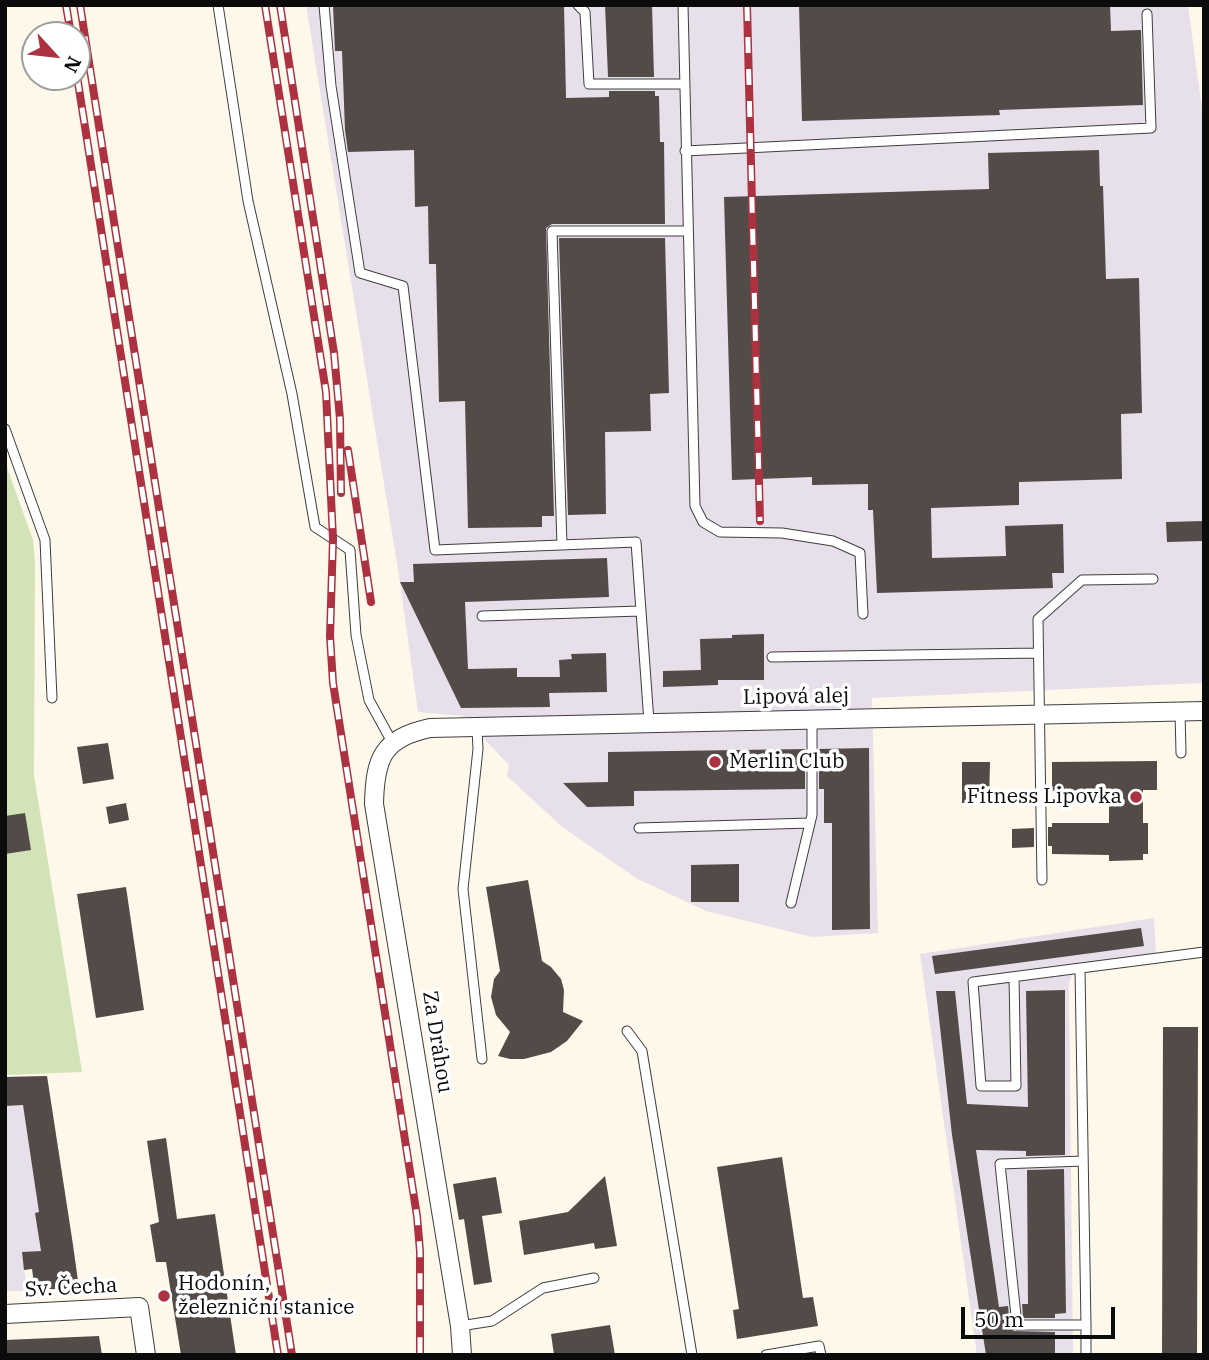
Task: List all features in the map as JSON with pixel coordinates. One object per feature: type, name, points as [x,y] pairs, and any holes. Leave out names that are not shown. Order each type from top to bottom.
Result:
[{"type":"street","name":"Lipová alej","points":[[393,742],[413,732],[430,728],[1204,711]]},
{"type":"street","name":"Za Dráhou","points":[[393,742],[379,762],[375,776],[374,804],[460,1326],[462,1355]]},
{"type":"street","name":"Sv. Čecha","points":[[5,1314],[139,1307],[146,1355]]},
{"type":"lane","points":[[218,5],[248,201],[292,394],[315,527],[350,550],[356,635],[369,700],[393,742]]},
{"type":"lane","points":[[324,5],[331,86],[360,273],[403,286],[435,550],[636,542],[649,722]]},
{"type":"lane","points":[[578,5],[585,12],[589,84],[685,84]]},
{"type":"lane","points":[[683,5],[695,506],[698,515],[711,529],[720,532],[782,533],[833,541],[860,552],[863,614]]},
{"type":"lane","points":[[685,151],[1151,128],[1147,14]]},
{"type":"lane","points":[[562,545],[552,231],[687,231]]},
{"type":"lane","points":[[5,429],[45,541],[52,698]]},
{"type":"lane","points":[[1042,880],[1038,619],[1082,580],[1153,579]]},
{"type":"lane","points":[[482,616],[641,611]]},
{"type":"lane","points":[[772,657],[1038,653]]},
{"type":"lane","points":[[1180,712],[1181,753]]},
{"type":"lane","points":[[791,903],[810,822],[812,719]]},
{"type":"lane","points":[[477,729],[478,749],[463,889],[482,1059]]},
{"type":"lane","points":[[639,828],[810,822]]},
{"type":"lane","points":[[1014,977],[1016,1086],[981,1086],[973,982],[1204,952]]},
{"type":"lane","points":[[1080,969],[1086,1355]]},
{"type":"lane","points":[[627,1031],[642,1051],[692,1355]]},
{"type":"lane","points":[[1083,1161],[1000,1164],[1017,1325],[1086,1325]]},
{"type":"lane","points":[[460,1326],[492,1321],[543,1288],[594,1279]]},
{"type":"lane","points":[[766,1355],[820,1346],[821,1355]]},
{"type":"shaded area","points":[[306,5],[1188,5],[1204,124],[1202,683],[872,698],[878,933],[812,937],[706,911],[636,878],[561,826],[507,776],[509,765],[462,716],[418,712],[400,582]]},
{"type":"shaded area","points":[[1154,918],[1156,954],[1077,964],[1069,983],[1073,1355],[977,1355],[920,954]]},
{"type":"shaded area","points":[[47,1076],[73,1245],[22,1253],[27,1291],[5,1291],[5,1077]]},
{"type":"green space","points":[[5,462],[33,540],[34,775],[82,1072],[5,1075]]},
{"type":"building","points":[[333,5],[564,5],[566,98],[609,97],[609,91],[655,91],[655,96],[659,96],[660,142],[664,142],[665,224],[552,224],[546,228],[554,516],[542,516],[542,527],[468,528],[465,401],[439,402],[436,264],[429,264],[428,206],[415,207],[414,150],[348,152],[342,51],[335,51]]},
{"type":"building","points":[[605,5],[652,5],[654,77],[608,77]]},
{"type":"building","points":[[799,5],[1110,5],[1111,31],[1141,30],[1143,105],[999,110],[1000,115],[802,121]]},
{"type":"building","points":[[1099,150],[1106,279],[1139,278],[1142,413],[1121,414],[1122,479],[1019,482],[1019,505],[931,508],[932,558],[1006,556],[1005,526],[1063,524],[1064,573],[1052,573],[1053,588],[877,593],[873,510],[868,510],[868,484],[812,485],[812,477],[732,480],[724,197],[989,189],[988,153]]},
{"type":"building","points":[[559,238],[665,238],[669,393],[650,394],[651,431],[605,432],[606,514],[568,515]]},
{"type":"building","points":[[1204,521],[1204,541],[1167,542],[1166,522]]},
{"type":"building","points":[[607,558],[609,597],[465,602],[468,669],[517,668],[517,677],[560,677],[559,660],[572,659],[571,654],[606,653],[607,692],[549,693],[550,707],[461,708],[400,582],[414,582],[413,564]]},
{"type":"building","points":[[764,634],[764,680],[718,680],[718,685],[663,687],[663,671],[701,670],[700,639]]},
{"type":"building","points":[[108,743],[114,779],[83,784],[77,747]]},
{"type":"building","points":[[869,748],[870,929],[832,930],[832,823],[824,823],[824,789],[819,789],[819,749]]},
{"type":"building","points":[[805,749],[805,789],[634,791],[634,806],[587,807],[563,783],[608,782],[608,752]]},
{"type":"building","points":[[1157,761],[1157,790],[1143,790],[1143,823],[1148,823],[1148,854],[1143,854],[1143,860],[1109,861],[1109,855],[1052,854],[1052,846],[1048,846],[1048,827],[1052,827],[1052,823],[1109,823],[1109,790],[1052,791],[1052,762]]},
{"type":"building","points":[[962,762],[990,762],[989,803],[962,803]]},
{"type":"building","points":[[126,803],[129,820],[109,824],[106,807]]},
{"type":"building","points":[[25,813],[31,850],[5,854],[5,816]]},
{"type":"building","points":[[1034,828],[1034,847],[1012,848],[1012,829]]},
{"type":"building","points":[[739,864],[739,902],[691,902],[691,865]]},
{"type":"building","points":[[528,880],[542,961],[561,979],[564,990],[563,1012],[583,1021],[567,1041],[551,1052],[524,1059],[510,1059],[498,1056],[510,1032],[496,1015],[491,997],[494,979],[500,971],[486,887]]},
{"type":"building","points":[[126,887],[144,1010],[96,1018],[77,894]]},
{"type":"building","points":[[1141,928],[1144,946],[935,974],[932,956]]},
{"type":"building","points":[[1065,990],[1065,1155],[1026,1156],[1026,1151],[976,1150],[999,1307],[1008,1306],[1010,1326],[1014,1331],[1055,1332],[1055,1355],[986,1355],[952,1135],[936,991],[955,991],[967,1104],[1028,1107],[1026,991]]},
{"type":"building","points":[[1163,1027],[1198,1027],[1197,1355],[1162,1355]]},
{"type":"building","points":[[47,1076],[79,1288],[35,1290],[32,1269],[24,1270],[22,1252],[41,1251],[35,1213],[39,1212],[23,1105],[5,1106],[5,1077]]},
{"type":"building","points":[[166,1138],[177,1219],[215,1214],[236,1355],[181,1355],[166,1262],[156,1262],[150,1225],[159,1222],[147,1141]]},
{"type":"building","points":[[782,1157],[803,1298],[813,1297],[818,1326],[737,1339],[733,1310],[739,1309],[717,1167]]},
{"type":"building","points":[[1064,1169],[1066,1313],[1055,1314],[1055,1318],[1023,1318],[1022,1304],[1028,1304],[1027,1170]]},
{"type":"building","points":[[605,1176],[617,1246],[595,1249],[594,1243],[524,1255],[519,1221],[568,1212]]},
{"type":"building","points":[[496,1177],[502,1213],[482,1216],[492,1282],[474,1285],[464,1219],[459,1220],[453,1184]]},
{"type":"building","points":[[610,1325],[615,1355],[554,1355],[551,1334]]},
{"type":"building","points":[[99,1336],[102,1355],[5,1355],[5,1340]]},
{"type":"railway","points":[[66,5],[69,21]]},
{"type":"railway","points":[[80,5],[292,1355]]},
{"type":"railway","points":[[265,5],[326,392],[333,539],[330,636],[333,683],[417,1216],[420,1251],[420,1355]]},
{"type":"railway","points":[[280,5],[334,353],[340,419],[341,493]]},
{"type":"railway","points":[[747,5],[760,521]]},
{"type":"railway","points":[[79,91],[278,1355]]},
{"type":"railway","points":[[348,450],[371,602]]},
{"type":"place","name":"Merlin Club","points":[[715,762]]},
{"type":"place","name":"Fitness Lipovka","points":[[1136,797]]},
{"type":"place","name":"Hodonín, železniční stanice","points":[[164,1296]]}]
